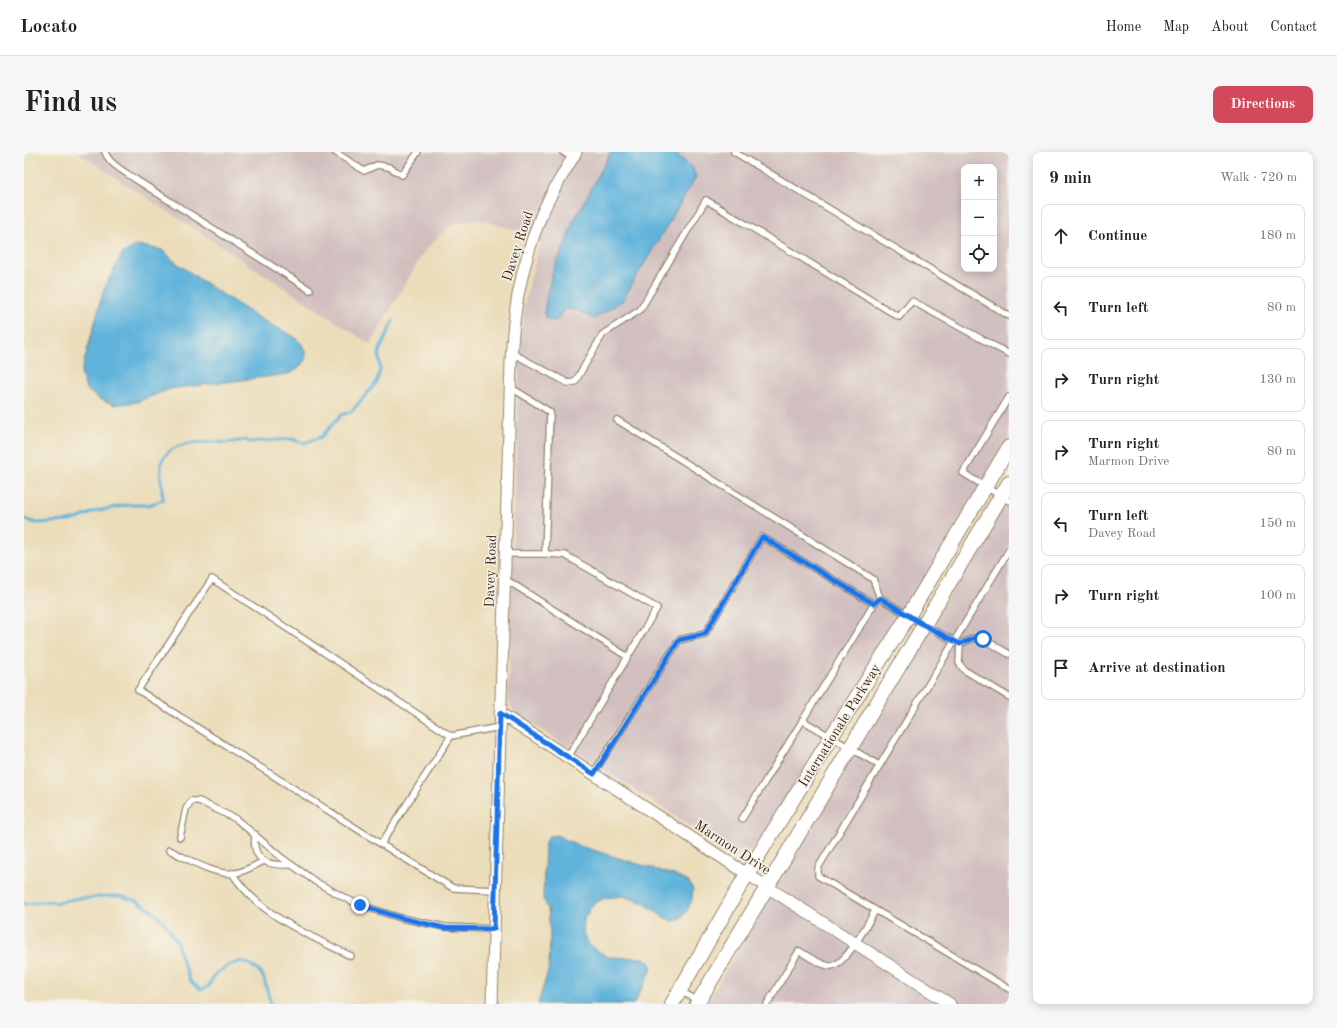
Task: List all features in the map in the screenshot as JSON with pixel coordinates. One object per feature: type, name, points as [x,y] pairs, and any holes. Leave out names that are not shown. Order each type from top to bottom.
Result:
[{"type":"street","name":"Davey Road","points":[[492,1004],[511,352],[518,295],[528,254],[541,216],[554,188],[574,155]]},
{"type":"street","name":"Internationale Parkway","points":[[672,1004],[747,874],[831,737],[909,615],[1009,447]]},
{"type":"street","name":"Internationale Parkway","points":[[700,1003],[767,887],[924,625],[1005,499],[1009,483]]},
{"type":"street","name":"Marmon Drive","points":[[500,713],[950,1004]]},
{"type":"lane","points":[[105,152],[106,157],[114,164],[310,290]]},
{"type":"lane","points":[[335,152],[364,171],[377,165],[389,167],[402,175],[418,152]]},
{"type":"lane","points":[[563,152],[574,155]]},
{"type":"lane","points":[[734,152],[1009,316]]},
{"type":"lane","points":[[511,352],[568,383],[575,382],[603,334],[640,310],[706,200],[899,318],[912,301],[1009,354]]},
{"type":"lane","points":[[510,387],[550,412],[545,554]]},
{"type":"lane","points":[[1005,499],[963,473],[1009,397]]},
{"type":"lane","points":[[617,420],[873,579],[880,598],[924,625],[960,644],[974,638],[983,639],[1009,654]]},
{"type":"lane","points":[[594,774],[679,640],[705,634],[762,537],[874,604]]},
{"type":"lane","points":[[1009,550],[818,868],[818,876],[1009,989]]},
{"type":"lane","points":[[505,554],[565,555],[657,608],[568,757]]},
{"type":"lane","points":[[495,890],[453,888],[138,690],[212,579],[451,736],[500,727]]},
{"type":"lane","points":[[504,579],[628,657]]},
{"type":"lane","points":[[742,819],[874,604],[880,598]]},
{"type":"lane","points":[[960,644],[959,663],[964,670],[1009,697]]},
{"type":"lane","points":[[802,720],[879,765]]},
{"type":"lane","points":[[381,844],[451,736]]},
{"type":"lane","points":[[180,837],[186,809],[191,801],[199,801],[236,819],[292,865],[316,882],[360,905],[394,916],[445,928],[494,929]]},
{"type":"lane","points":[[255,834],[255,848],[258,856],[264,861],[274,865],[292,865]]},
{"type":"lane","points":[[169,850],[214,871],[236,873],[264,861]]},
{"type":"lane","points":[[232,873],[240,886],[260,904],[294,928],[351,956]]},
{"type":"lane","points":[[767,1004],[799,951],[821,963],[831,966],[842,961],[876,911]]},
{"type":"lane","points":[[679,991],[700,1003]]},
{"type":"shaded area","points":[[77,152],[1009,152],[1009,437],[883,648],[756,847],[747,851],[737,852],[729,850],[515,713],[511,707],[508,698],[520,343],[525,302],[540,242],[526,233],[477,219],[452,224],[425,250],[370,344]]},
{"type":"shaded area","points":[[1009,494],[1009,1004],[706,1004],[780,880]]},
{"type":"water","points":[[611,152],[673,152],[692,167],[696,177],[622,301],[594,319],[577,310],[565,309],[555,321],[546,318],[544,313],[554,267],[561,254],[574,220]]},
{"type":"water","points":[[137,245],[162,250],[174,261],[211,287],[264,321],[295,337],[302,344],[306,354],[305,360],[298,369],[289,374],[170,389],[137,402],[115,405],[99,399],[86,389],[81,373],[104,289],[122,254]]},
{"type":"water","points":[[557,835],[583,847],[674,875],[689,882],[693,890],[692,900],[687,911],[679,920],[672,921],[663,917],[644,903],[622,896],[605,898],[593,904],[584,919],[583,935],[591,947],[609,957],[644,958],[651,963],[651,971],[634,1004],[538,1004],[549,968],[550,935],[548,908],[543,899],[545,842],[549,836]]},
{"type":"waterway","points":[[24,519],[36,523],[68,521],[96,511],[128,505],[148,505],[163,500],[161,463],[169,451],[182,445],[198,442],[224,443],[246,440],[249,442],[291,439],[304,443],[321,437],[341,415],[351,412],[376,383],[380,371],[379,352],[393,321]]},
{"type":"waterway","points":[[24,904],[50,901],[55,903],[78,898],[107,896],[120,896],[135,900],[150,909],[164,922],[177,942],[181,958],[191,982],[201,990],[209,986],[215,974],[231,964],[242,961],[251,965],[263,976],[271,1004]]},
{"type":"route","points":[[360,905],[401,918],[445,928],[494,929],[500,713],[594,774],[679,640],[705,634],[762,537],[874,604],[880,598],[924,625],[960,644],[974,638],[983,639]]}]
